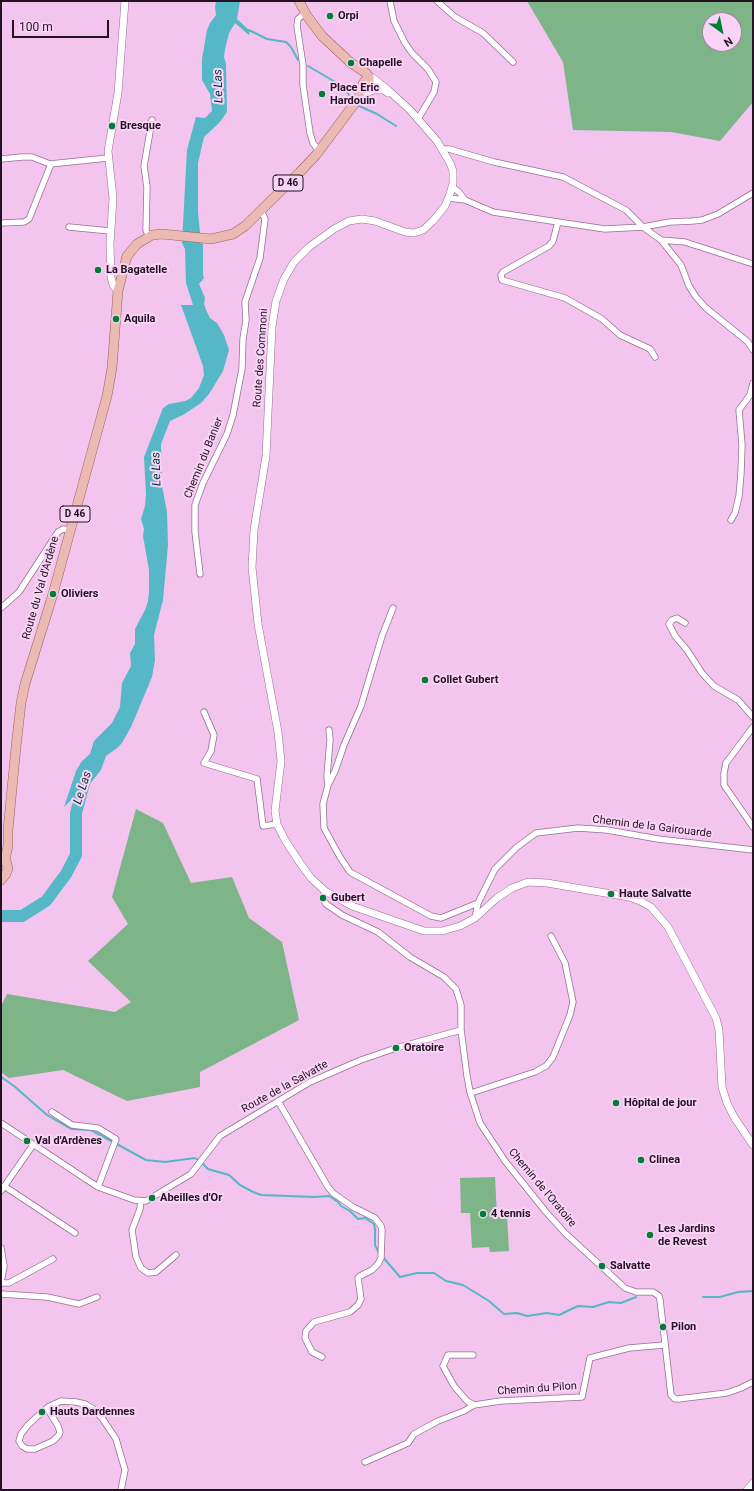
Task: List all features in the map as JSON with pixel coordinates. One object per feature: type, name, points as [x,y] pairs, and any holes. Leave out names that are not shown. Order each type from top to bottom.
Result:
[{"type":"main road","points":[[299,1],[305,13],[330,44],[354,67],[366,73],[363,89]]},
{"type":"main road","name":"D 46","points":[[148,236],[162,234],[208,239],[224,237],[237,232],[247,225],[319,151],[363,89]]},
{"type":"main road","name":"Route du Val d'Ardène","points":[[1,880],[4,878],[8,869],[3,857],[8,846],[8,830],[18,724],[25,684],[53,594],[109,388],[118,290],[124,263],[128,253],[148,236]]},
{"type":"main road","name":"Route du Val d'Ardène","points":[[1,845],[8,830]]},
{"type":"street","points":[[118,290],[114,287],[111,277],[110,231],[113,198],[108,148],[118,93],[125,1]]},
{"type":"street","points":[[390,1],[394,21],[405,43],[412,54],[428,69],[436,82],[434,92],[418,119]]},
{"type":"street","points":[[437,1],[455,17],[483,34],[513,62]]},
{"type":"street","points":[[305,13],[298,19],[297,24],[310,133],[312,141],[319,151]]},
{"type":"street","name":"Route des Commoni","points":[[276,824],[275,811],[281,761],[278,732],[265,665],[253,582],[252,551],[266,456],[274,315],[282,284],[292,265],[301,254],[345,222],[367,219],[405,232],[417,232],[423,230],[442,210],[452,187],[453,171],[448,159],[418,119],[373,78],[363,89]]},
{"type":"street","points":[[363,89],[384,90]]},
{"type":"street","name":"Route des Commoni","points":[[363,89],[384,90],[400,101]]},
{"type":"street","points":[[148,236],[146,230],[146,187],[144,166],[152,120]]},
{"type":"street","points":[[442,149],[449,149],[494,162],[563,177],[626,210],[643,227],[661,240],[680,265],[689,286],[696,297],[706,308],[748,342],[753,350]]},
{"type":"street","points":[[1,159],[32,157],[51,164],[108,158]]},
{"type":"street","points":[[1,223],[24,222],[29,219],[51,164]]},
{"type":"street","points":[[452,187],[459,192],[465,200]]},
{"type":"street","points":[[448,198],[465,200],[493,212],[599,229],[643,227],[670,222],[702,220],[718,214],[753,192]]},
{"type":"street","name":"Chemin du Banier","points":[[200,574],[195,532],[195,505],[203,483],[227,434],[236,401],[242,369],[243,339],[246,320],[245,302],[260,260],[265,222],[265,216],[261,210]]},
{"type":"street","points":[[558,222],[549,246],[503,272],[501,275],[502,280],[565,298],[602,319],[620,335],[650,349],[655,357]]},
{"type":"street","points":[[69,227],[110,231]]},
{"type":"street","points":[[661,240],[685,242],[753,264]]},
{"type":"street","points":[[731,520],[735,513],[739,496],[741,473],[742,445],[739,410],[750,395],[753,384]]},
{"type":"street","points":[[1,608],[19,592],[58,532],[63,529],[70,530]]},
{"type":"street","points":[[393,608],[382,636],[361,706],[328,785],[323,804],[324,828],[350,872],[432,916],[441,918],[478,903]]},
{"type":"street","points":[[685,623],[677,618],[672,620],[669,624],[675,636],[687,650],[702,673],[714,686],[738,700],[753,716]]},
{"type":"street","points":[[204,712],[214,735],[211,751],[204,763],[257,779],[263,826],[276,824],[311,878],[325,891],[352,906],[424,931],[442,931],[460,926],[475,918],[497,898],[512,888],[528,882],[547,883],[629,897],[651,907],[668,927],[716,1018],[719,1030],[722,1087],[727,1103],[734,1117],[753,1145]]},
{"type":"street","points":[[753,727],[726,763],[724,785],[753,827]]},
{"type":"street","points":[[328,785],[329,730]]},
{"type":"street","name":"Chemin de la Gairouarde","points":[[475,918],[478,903],[495,869],[517,847],[536,833],[578,828],[607,830],[658,839],[753,850]]},
{"type":"street","points":[[325,891],[323,898],[326,904],[342,914],[378,932],[410,957],[437,972],[456,988],[461,1005],[462,1030]]},
{"type":"street","points":[[471,1093],[535,1072],[546,1066],[553,1057],[570,1015],[573,1002],[565,963],[551,936]]},
{"type":"street","name":"Chemin de l'Oratoire","points":[[462,1030],[464,1054],[471,1093],[480,1123],[505,1161],[559,1227],[602,1266],[614,1279],[625,1288],[636,1292],[653,1292],[659,1296],[671,1395],[675,1399],[727,1393],[753,1382]]},
{"type":"street","name":"Route de la Salvatte","points":[[141,1202],[148,1200],[188,1176],[220,1136],[310,1082],[361,1060],[396,1048],[462,1030]]},
{"type":"street","points":[[278,1101],[328,1187],[333,1193],[353,1207],[378,1221],[382,1230],[381,1258],[375,1268],[362,1274],[358,1278],[361,1299],[354,1309],[350,1312],[314,1322],[306,1331],[306,1338],[312,1352],[322,1358]]},
{"type":"street","points":[[52,1112],[72,1125],[98,1128],[116,1139],[98,1187]]},
{"type":"street","points":[[1,1122],[98,1187],[120,1196],[141,1202],[132,1230],[136,1257],[141,1268],[148,1273],[156,1272],[176,1255]]},
{"type":"street","points":[[33,1144],[3,1189],[75,1233]]},
{"type":"street","points":[[1,1248],[4,1266],[1,1282],[9,1283],[53,1259]]},
{"type":"street","points":[[1,1294],[47,1297],[79,1304],[97,1297]]},
{"type":"street","name":"Chemin du Pilon","points":[[365,1462],[408,1443],[414,1434],[438,1421],[464,1411],[474,1405],[501,1401],[582,1397],[590,1358],[629,1348],[664,1345]]},
{"type":"street","points":[[473,1354],[448,1355],[443,1366],[454,1386],[467,1401],[474,1405]]},
{"type":"street","points":[[47,1408],[58,1426],[60,1432],[59,1435],[53,1441],[34,1449],[30,1450],[24,1448],[19,1441],[21,1434],[47,1408],[61,1401],[76,1402],[88,1406],[102,1418],[116,1439],[123,1462],[125,1475],[121,1490]]},
{"type":"street","points":[[747,1490],[753,1483]]},
{"type":"shaded area","points":[[527,1],[753,1],[753,102],[720,141],[671,132],[573,130],[563,62]]},
{"type":"shaded area","points":[[136,809],[163,823],[191,883],[232,877],[249,918],[282,942],[299,1020],[200,1072],[200,1087],[127,1101],[63,1070],[9,1078],[1,1072],[1,1006],[7,994],[115,1012],[131,1002],[88,961],[128,924],[112,897]]},
{"type":"shaded area","name":"4 tennis","points":[[495,1177],[497,1216],[507,1215],[509,1251],[490,1252],[489,1247],[472,1248],[470,1213],[461,1213],[460,1178]]},
{"type":"water","points":[[216,1],[240,1],[237,19],[250,31],[249,35],[235,23],[229,33],[224,57],[226,64],[227,112],[219,123],[204,137],[198,163],[198,212],[203,245],[204,278],[199,284],[205,298],[204,304],[207,312],[210,318],[217,323],[224,335],[229,350],[223,371],[209,394],[201,403],[183,415],[170,421],[161,444],[162,486],[167,512],[168,545],[163,600],[154,635],[155,660],[152,677],[131,727],[122,743],[106,756],[101,770],[86,789],[78,793],[64,807],[76,771],[82,761],[90,754],[94,741],[112,723],[120,707],[122,683],[131,666],[130,653],[135,644],[135,629],[148,601],[149,570],[143,536],[144,529],[141,519],[145,506],[146,494],[144,457],[163,408],[169,404],[185,401],[191,398],[199,388],[204,375],[203,366],[181,305],[193,305],[186,283],[185,249],[182,243],[187,150],[196,117],[205,118],[212,111],[210,94],[202,80],[202,59],[207,30],[216,15]]},
{"type":"waterway","points":[[249,30],[267,39],[286,42],[291,47],[298,60]]},
{"type":"waterway","points":[[308,66],[342,86],[353,100]]},
{"type":"waterway","points":[[357,105],[377,114],[396,126]]},
{"type":"waterway","name":"Le Las","points":[[1,916],[22,916],[46,901],[66,874],[76,855],[76,813],[86,776]]},
{"type":"waterway","points":[[1,1077],[14,1086],[47,1115],[71,1129],[91,1130],[146,1160],[165,1162],[195,1158],[208,1169],[229,1175],[240,1185],[261,1195],[315,1197],[329,1196],[350,1211],[358,1219],[365,1218],[374,1224],[375,1245],[379,1253]]},
{"type":"waterway","points":[[382,1256],[400,1277],[417,1273],[434,1273],[446,1281],[463,1285],[489,1301],[504,1314],[517,1313],[527,1316],[547,1313],[559,1315],[578,1306],[593,1307],[609,1302],[621,1303],[636,1297]]},
{"type":"waterway","points":[[703,1297],[720,1297],[738,1292],[753,1291]]},
{"type":"place","name":"Orpi","points":[[330,16]]},
{"type":"place","name":"Chapelle","points":[[351,63]]},
{"type":"place","name":"Place Eric Hardouin","points":[[322,94]]},
{"type":"place","name":"Bresque","points":[[112,126]]},
{"type":"place","name":"La Bagatelle","points":[[98,270]]},
{"type":"place","name":"Aquila","points":[[116,319]]},
{"type":"place","name":"Oliviers","points":[[53,594]]},
{"type":"place","name":"Collet Gubert","points":[[425,680]]},
{"type":"place","name":"Haute Salvatte","points":[[611,894]]},
{"type":"place","name":"Gubert","points":[[323,898]]},
{"type":"place","name":"Oratoire","points":[[396,1048]]},
{"type":"place","name":"Hôpital de jour","points":[[616,1103]]},
{"type":"place","name":"Val d'Ardènes","points":[[27,1141]]},
{"type":"place","name":"Clinea","points":[[641,1160]]},
{"type":"place","name":"Abeilles d'Or","points":[[152,1198]]},
{"type":"place","name":"4 tennis","points":[[483,1214]]},
{"type":"place","name":"Les Jardins de Revest","points":[[650,1235]]},
{"type":"place","name":"Salvatte","points":[[602,1266]]},
{"type":"place","name":"Pilon","points":[[663,1327]]},
{"type":"place","name":"Hauts Dardennes","points":[[42,1412]]}]
